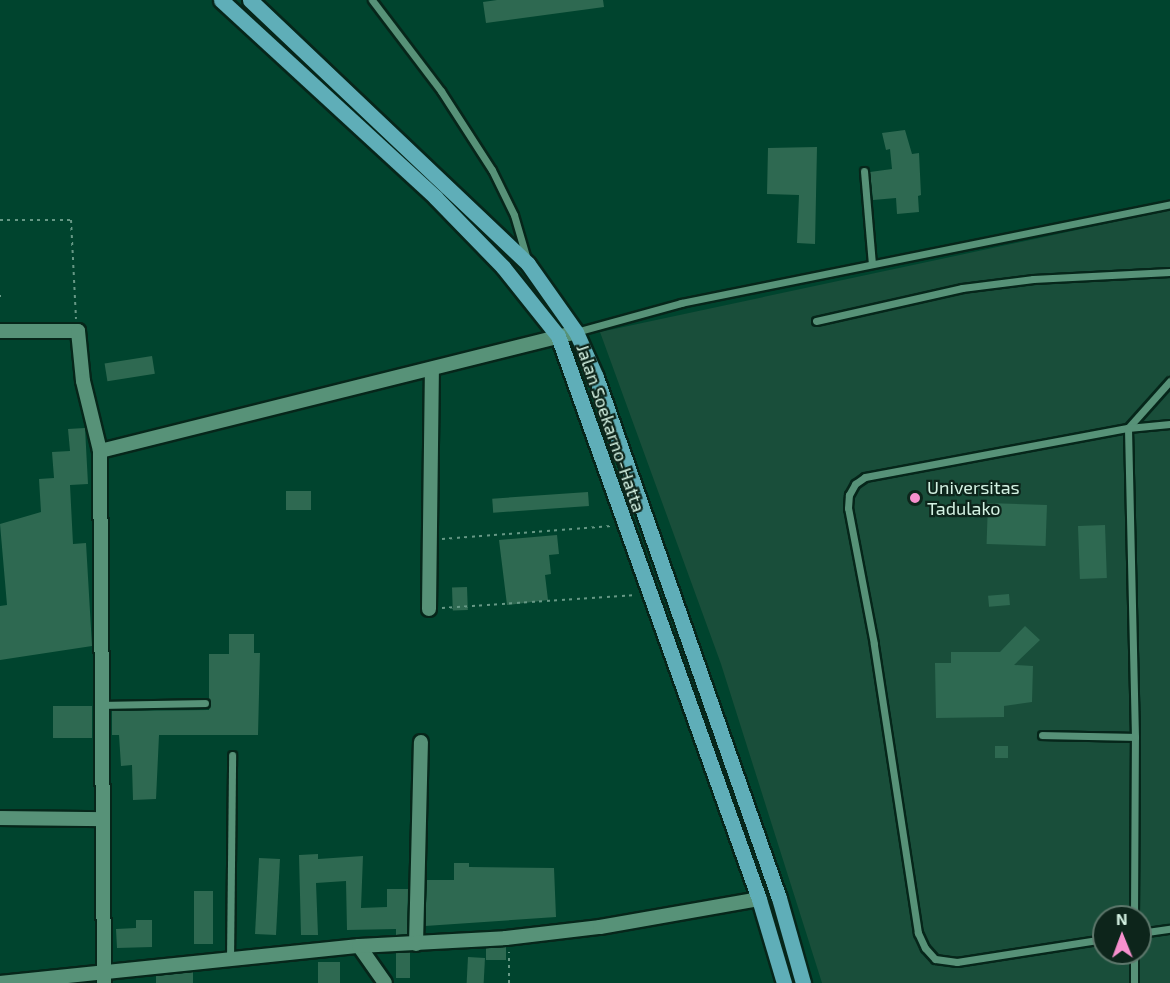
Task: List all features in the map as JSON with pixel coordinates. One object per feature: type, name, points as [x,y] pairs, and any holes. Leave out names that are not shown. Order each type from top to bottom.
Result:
[{"type":"main road","name":"Jalan Soekarno-Hatta","points":[[221,0],[435,197],[503,267],[558,336],[759,899],[784,983]]},
{"type":"main road","name":"Jalan Soekarno-Hatta","points":[[250,0],[528,264],[576,332],[596,376],[779,898],[803,983]]},
{"type":"street","points":[[0,331],[77,331],[83,381],[100,451],[104,979]]},
{"type":"street","points":[[100,451],[576,332]]},
{"type":"street","points":[[429,609],[432,369]]},
{"type":"street","points":[[416,944],[421,742]]},
{"type":"street","points":[[0,818],[102,819]]},
{"type":"street","points":[[0,983],[104,979],[230,960],[359,946],[506,938],[600,927],[759,899]]},
{"type":"street","points":[[359,946],[385,983]]},
{"type":"lane","points":[[372,0],[441,92],[492,170],[514,215],[528,264]]},
{"type":"lane","points":[[864,171],[872,264]]},
{"type":"lane","points":[[576,332],[681,303],[1170,204]]},
{"type":"lane","points":[[816,321],[962,288],[1033,279],[1170,272]]},
{"type":"lane","points":[[1134,905],[1135,737],[1128,428],[1170,381]]},
{"type":"lane","points":[[1092,941],[957,962],[935,959],[925,948],[918,933],[874,644],[848,507],[855,484],[865,477],[1128,428],[1170,424]]},
{"type":"lane","points":[[102,705],[205,703]]},
{"type":"lane","points":[[1042,735],[1135,737]]},
{"type":"lane","points":[[230,960],[232,755]]},
{"type":"lane","points":[[1152,931],[1170,929]]},
{"type":"lane","points":[[1134,965],[1134,983]]},
{"type":"path","points":[[0,220],[71,220],[77,331]]},
{"type":"path","points":[[431,540],[624,525]]},
{"type":"path","points":[[429,609],[649,594]]},
{"type":"path","points":[[506,938],[510,958],[508,983]]},
{"type":"shaded area","name":"Universitas Tadulako","points":[[1170,210],[1170,983],[822,983],[721,664],[600,332]]},
{"type":"building","points":[[603,0],[604,7],[486,23],[483,2]]},
{"type":"building","points":[[905,130],[912,154],[919,153],[921,195],[918,196],[919,212],[897,214],[896,198],[873,200],[870,172],[892,169],[890,149],[886,150],[882,133]]},
{"type":"building","points":[[817,147],[815,244],[797,243],[799,195],[767,194],[768,148]]},
{"type":"building","points":[[152,356],[155,374],[107,381],[105,364]]},
{"type":"building","points":[[85,428],[88,484],[70,485],[73,544],[86,543],[92,646],[0,660],[0,606],[7,605],[0,524],[41,512],[39,479],[54,478],[52,452],[70,451],[68,429]]},
{"type":"building","points":[[286,491],[311,491],[311,510],[286,510]]},
{"type":"building","points":[[588,492],[589,506],[493,513],[492,499]]},
{"type":"building","points":[[988,503],[1047,505],[1046,546],[987,544]]},
{"type":"building","points":[[1105,525],[1107,578],[1080,579],[1078,526]]},
{"type":"building","points":[[557,535],[559,554],[549,555],[551,574],[545,575],[548,600],[507,605],[499,540]]},
{"type":"building","points":[[467,587],[468,610],[453,611],[452,588]]},
{"type":"building","points":[[1009,594],[1010,605],[989,607],[988,596]]},
{"type":"building","points":[[1025,626],[1040,640],[1014,665],[1033,666],[1032,702],[1004,706],[1004,717],[936,718],[935,663],[951,663],[951,652],[1000,652]]},
{"type":"building","points":[[229,634],[254,634],[254,653],[260,653],[258,735],[159,735],[156,799],[133,800],[132,765],[121,766],[119,735],[112,735],[112,711],[209,710],[209,654],[229,654]]},
{"type":"building","points":[[53,706],[92,706],[92,738],[53,738]]},
{"type":"building","points":[[995,746],[1008,746],[1008,758],[995,758]]},
{"type":"building","points":[[318,854],[318,859],[363,856],[361,908],[387,907],[387,889],[408,889],[407,934],[396,935],[396,929],[347,930],[346,881],[316,883],[318,935],[301,935],[299,855]]},
{"type":"building","points":[[259,858],[280,859],[276,935],[255,934]]},
{"type":"building","points":[[454,863],[469,863],[469,867],[554,868],[556,917],[425,926],[427,880],[454,880]]},
{"type":"building","points":[[194,891],[213,891],[213,944],[194,944]]},
{"type":"building","points":[[136,920],[152,920],[152,947],[117,948],[116,929],[136,928]]},
{"type":"building","points":[[486,947],[506,947],[506,960],[486,960]]},
{"type":"building","points":[[396,952],[410,952],[410,978],[396,978]]},
{"type":"building","points":[[468,957],[485,958],[484,983],[467,983]]},
{"type":"building","points":[[318,962],[340,962],[340,983],[318,983]]},
{"type":"building","points":[[193,972],[193,983],[156,983],[156,976]]},
{"type":"place","name":"Universitas Tadulako","points":[[915,498]]}]
